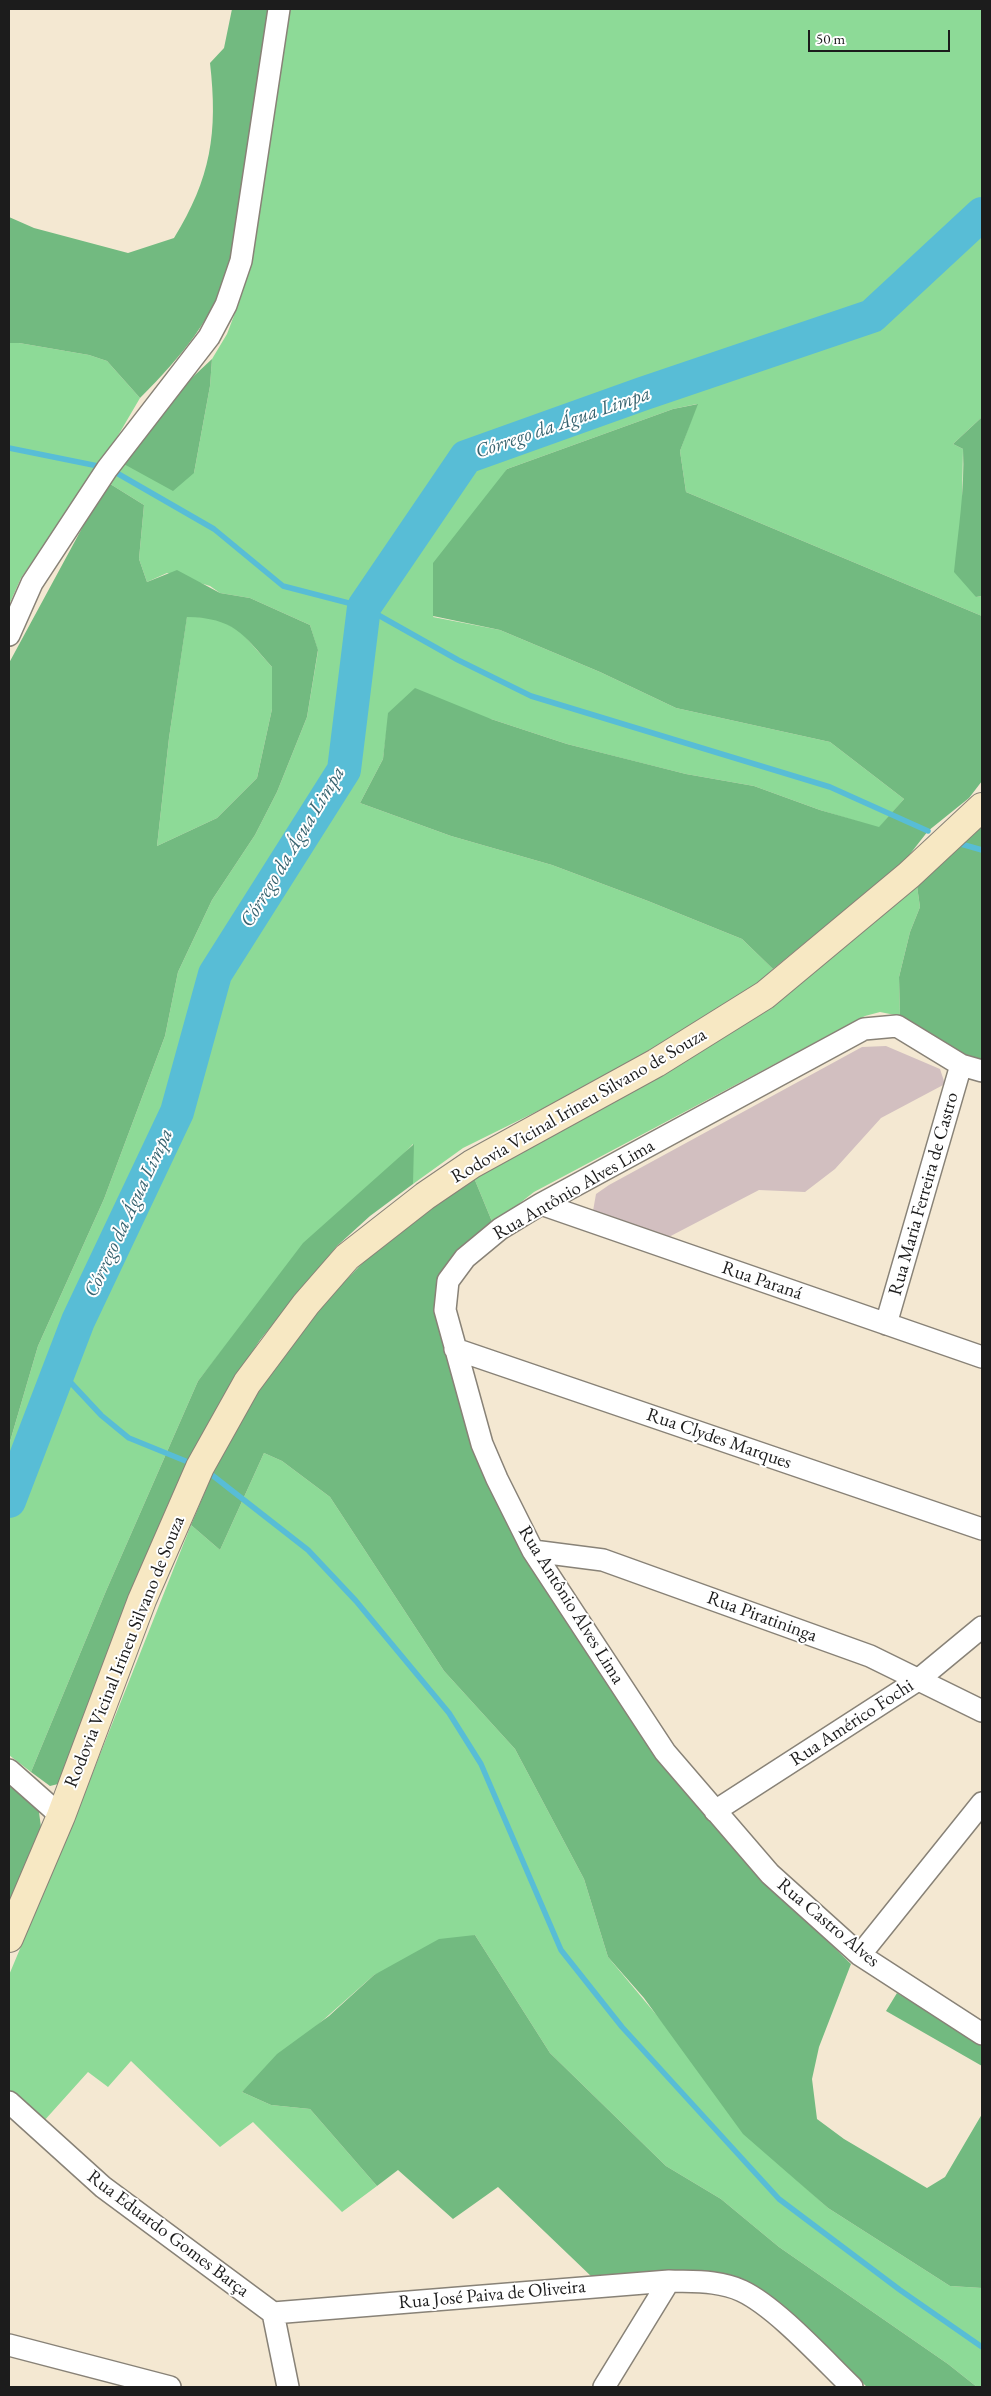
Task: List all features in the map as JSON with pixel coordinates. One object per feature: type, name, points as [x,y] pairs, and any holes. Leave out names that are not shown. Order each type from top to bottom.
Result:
[{"type":"main road","name":"Rodovia Vicinal Irineu Silvano de Souza","points":[[9,1938],[61,1816],[142,1600],[200,1467],[248,1383],[306,1304],[348,1257],[425,1196],[472,1164],[656,1063],[765,995],[909,875],[982,806]]},
{"type":"street","points":[[9,635],[32,583],[107,469],[209,337],[226,305],[241,261],[279,9]]},
{"type":"street","name":"Rua Antônio Alves Lima","points":[[715,1811],[665,1752],[533,1551],[496,1479],[482,1444],[445,1310],[448,1281],[465,1258],[500,1229],[541,1204],[864,1029],[897,1026],[962,1065],[982,1071]]},
{"type":"street","name":"Rua Maria Ferreira de Castro","points":[[886,1324],[962,1065]]},
{"type":"street","name":"Rua Paraná","points":[[541,1204],[982,1357]]},
{"type":"street","name":"Rua Clydes Marques","points":[[455,1349],[982,1529]]},
{"type":"street","name":"Rua Piratininga","points":[[533,1551],[602,1560],[870,1656],[982,1711]]},
{"type":"street","name":"Rua Américo Fochi","points":[[715,1811],[918,1680],[982,1628]]},
{"type":"street","points":[[9,1770],[61,1816]]},
{"type":"street","points":[[860,1955],[982,1803]]},
{"type":"street","name":"Rua Castro Alves","points":[[715,1811],[770,1874],[860,1955],[982,2034]]},
{"type":"street","name":"Rua Eduardo Gomes Barça","points":[[9,2103],[103,2187],[273,2313]]},
{"type":"street","points":[[604,2387],[669,2282]]},
{"type":"street","name":"Rua José Paiva de Oliveira","points":[[273,2313],[669,2282],[712,2283],[740,2290],[763,2303],[851,2387]]},
{"type":"street","points":[[273,2313],[288,2387]]},
{"type":"street","points":[[9,2345],[170,2387]]},
{"type":"shaded area","points":[[886,1046],[940,1069],[945,1084],[881,1118],[835,1169],[805,1192],[759,1190],[663,1240],[593,1211],[596,1194],[609,1185],[862,1047]]},
{"type":"green space","points":[[232,9],[272,9],[235,261],[206,319],[183,351],[140,398],[107,361],[89,355],[9,343],[9,217],[34,228],[128,253],[174,238],[204,175],[212,133],[213,111],[210,63],[224,48]]},
{"type":"green space","points":[[289,9],[982,9],[982,417],[953,444],[963,449],[962,502],[976,597],[982,596],[982,616],[686,492],[680,451],[697,404],[673,409],[507,469],[433,617],[500,630],[600,672],[676,708],[830,742],[904,799],[879,828],[820,810],[754,786],[686,774],[567,744],[491,719],[389,713],[383,759],[360,803],[451,836],[552,865],[648,901],[742,939],[773,969],[753,989],[653,1054],[463,1148],[413,1184],[413,1144],[235,1334],[198,1381],[106,1591],[31,1772],[9,1755],[9,1445],[38,1346],[104,1199],[165,1036],[178,972],[212,900],[255,835],[277,792],[307,717],[318,651],[310,625],[250,598],[220,593],[210,586],[167,573],[147,582],[139,559],[144,505],[107,482],[122,463],[194,473],[210,386],[212,359],[227,334],[238,305],[252,254]]},
{"type":"green space","points":[[9,343],[89,355],[107,361],[140,398],[109,451],[21,578],[9,605]]},
{"type":"green space","points":[[212,359],[210,386],[194,473],[173,491],[122,463],[181,388]]},
{"type":"green space","points":[[698,404],[680,451],[686,492],[982,616],[982,781],[969,798],[928,831],[903,863],[773,969],[742,939],[648,901],[552,865],[451,836],[360,803],[383,759],[388,713],[415,688],[491,719],[567,744],[686,774],[754,786],[820,810],[879,827],[904,799],[830,742],[676,708],[600,672],[500,630],[433,616],[433,563],[507,469],[673,409]]},
{"type":"green space","points":[[982,417],[982,596],[976,597],[954,572],[962,495],[963,449],[953,444]]},
{"type":"green space","points":[[107,482],[144,505],[139,559],[147,582],[177,570],[220,593],[250,598],[310,625],[318,650],[307,717],[277,792],[255,835],[212,900],[178,972],[165,1036],[104,1199],[38,1346],[9,1445],[9,663]],"holes":[[[187,617],[216,621],[236,630],[253,645],[272,667],[272,709],[257,778],[217,818],[157,846],[169,738]]]},
{"type":"green space","points":[[187,616],[218,619],[240,631],[272,667],[272,709],[257,778],[217,818],[157,846],[169,738]]},
{"type":"green space","points":[[982,822],[982,1062],[963,1057],[900,1016],[899,977],[910,932],[920,907],[917,886]]},
{"type":"green space","points":[[917,886],[920,907],[910,932],[899,977],[900,1016],[880,1012],[865,1016],[534,1192],[493,1224],[472,1173],[771,1006]]},
{"type":"green space","points":[[414,1144],[413,1184],[370,1216],[337,1246],[260,1340],[231,1384],[172,1495],[127,1601],[62,1783],[50,1786],[31,1772],[106,1591],[198,1381],[303,1243]]},
{"type":"green space","points":[[472,1173],[493,1224],[441,1277],[489,1479],[763,1878],[851,1964],[819,2047],[812,2079],[817,2119],[844,2139],[927,2188],[945,2177],[982,2114],[982,2288],[950,2286],[828,2208],[743,2134],[644,1998],[608,1957],[584,1879],[515,1749],[444,1671],[330,1497],[282,1461],[264,1453],[220,1550],[191,1525],[212,1475],[231,1438],[258,1392],[313,1314],[383,1242]]},
{"type":"green space","points":[[264,1453],[282,1461],[330,1497],[444,1671],[515,1749],[584,1879],[608,1957],[787,2171],[828,2208],[950,2286],[982,2288],[982,2387],[977,2387],[948,2364],[779,2247],[721,2199],[666,2166],[550,2053],[475,1935],[374,1975],[242,2092],[271,2105],[310,2109],[377,2186],[342,2212],[253,2122],[220,2147],[131,2061],[108,2087],[88,2072],[43,2122],[9,2091],[9,1975],[72,1825],[191,1525],[220,1550]]},
{"type":"green space","points":[[9,1777],[38,1805],[41,1827],[9,1904]]},
{"type":"green space","points":[[475,1935],[550,2053],[666,2166],[721,2199],[779,2247],[948,2364],[977,2387],[867,2387],[770,2296],[741,2279],[713,2273],[593,2278],[498,2187],[453,2219],[398,2170],[377,2186],[310,2109],[271,2105],[242,2092],[277,2054],[329,2016],[374,1975],[439,1939]]},
{"type":"green space","points":[[897,1993],[982,2044],[982,2066],[886,2011]]},
{"type":"waterway","name":"Córrego da Água Limpa","points":[[9,1501],[78,1321],[177,1112],[215,974],[344,770],[364,607],[466,457],[642,394],[872,316],[982,214]]},
{"type":"waterway","points":[[9,448],[98,466]]},
{"type":"waterway","points":[[115,472],[214,529],[283,586],[364,607],[458,660],[531,696],[830,787],[928,831]]},
{"type":"waterway","points":[[961,844],[982,850]]},
{"type":"waterway","points":[[59,1370],[101,1415],[129,1438],[188,1462]]},
{"type":"waterway","points":[[212,1475],[308,1550],[356,1601],[449,1713],[481,1764],[561,1950],[622,2027],[779,2199],[900,2290],[982,2347]]}]
